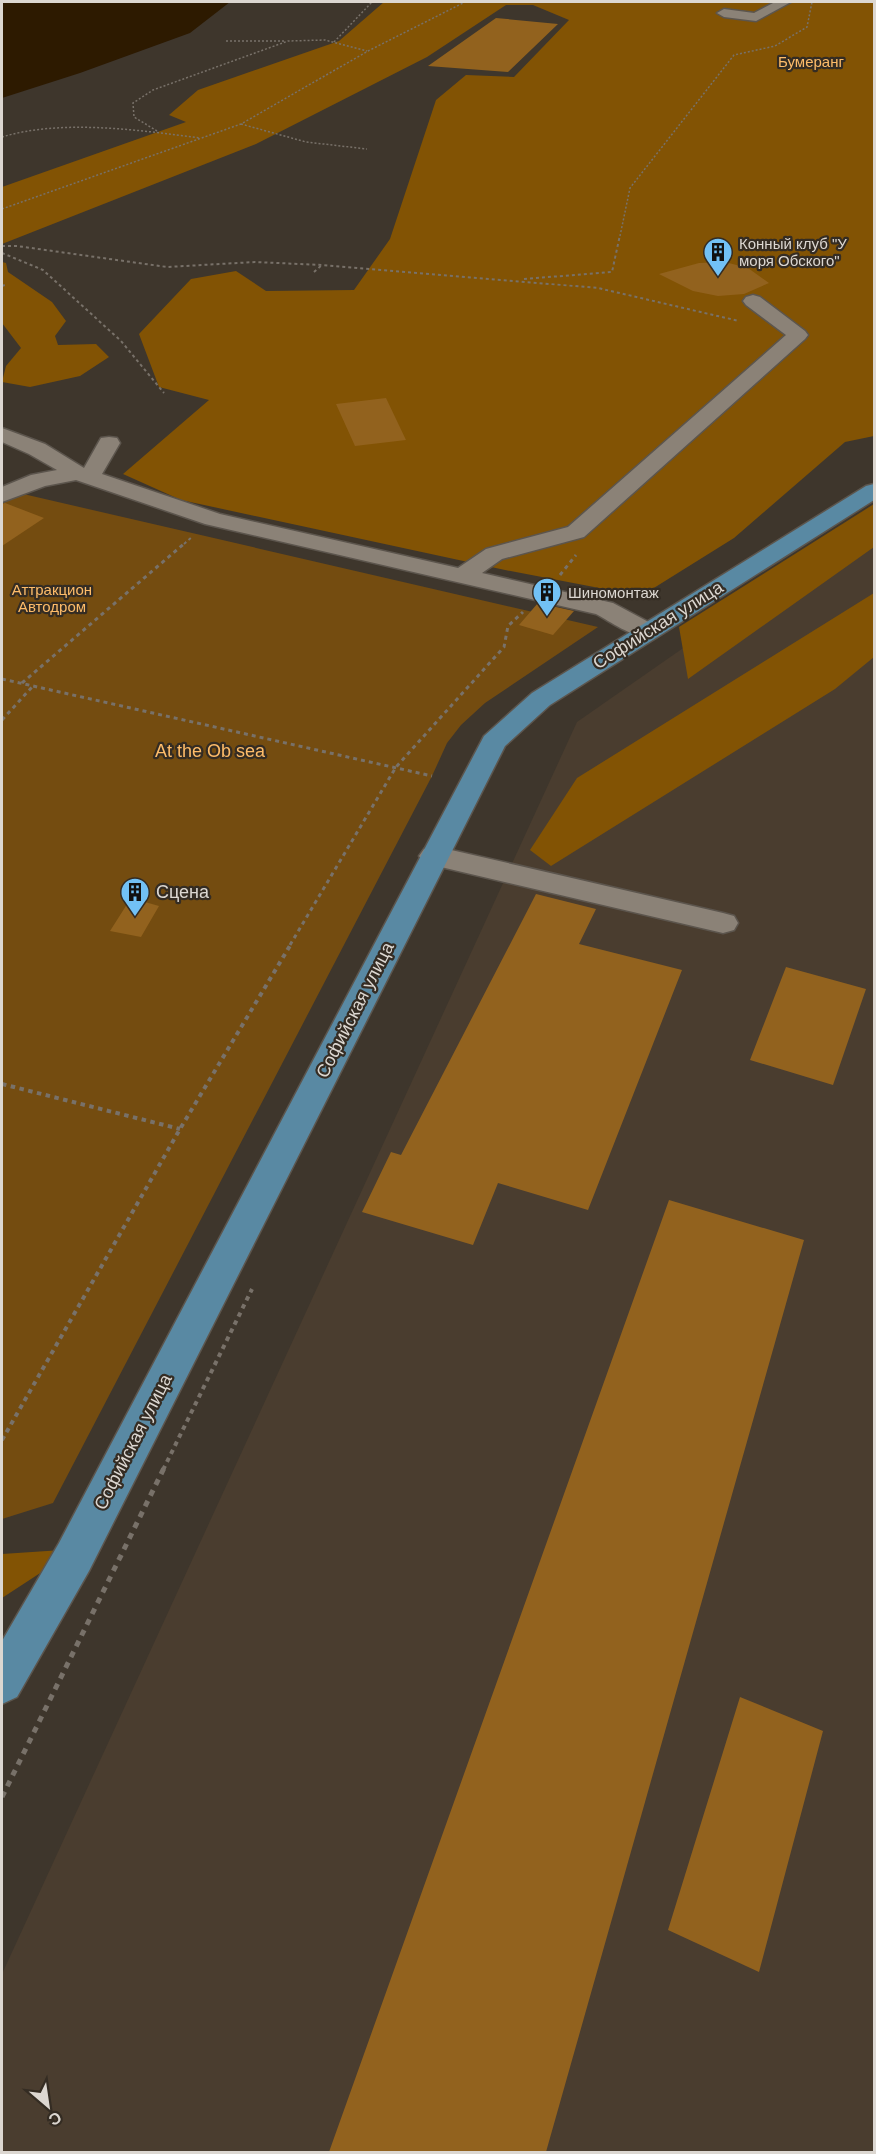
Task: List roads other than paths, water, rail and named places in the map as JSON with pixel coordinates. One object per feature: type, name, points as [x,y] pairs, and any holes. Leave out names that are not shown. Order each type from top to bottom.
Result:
[{"type":"main road","name":"Софийская улица","points":[[2,1682],[74,1557],[494,742],[542,699],[874,490]]},
{"type":"lane","points":[[723,13],[756,17],[784,2]]},
{"type":"lane","points":[[463,575],[494,554],[576,532],[798,335],[753,301]]},
{"type":"lane","points":[[2,434],[37,448],[83,475],[213,519],[604,608],[647,631]]},
{"type":"lane","points":[[2,495],[39,480],[83,475],[109,443]]},
{"type":"lane","points":[[434,856],[723,923]]},
{"type":"place","name":"Конный клуб \"У моря Обского\"","points":[[718,278]]},
{"type":"place","name":"Шиномонтаж","points":[[547,618]]},
{"type":"place","name":"Сцена","points":[[135,918]]},
{"type":"park label","name":"Бумеранг","points":[[811,61]]},
{"type":"park label","name":"Аттракцион Автодром","points":[[52,598]]},
{"type":"park label","name":"At the Ob sea","points":[[210,751]]}]
